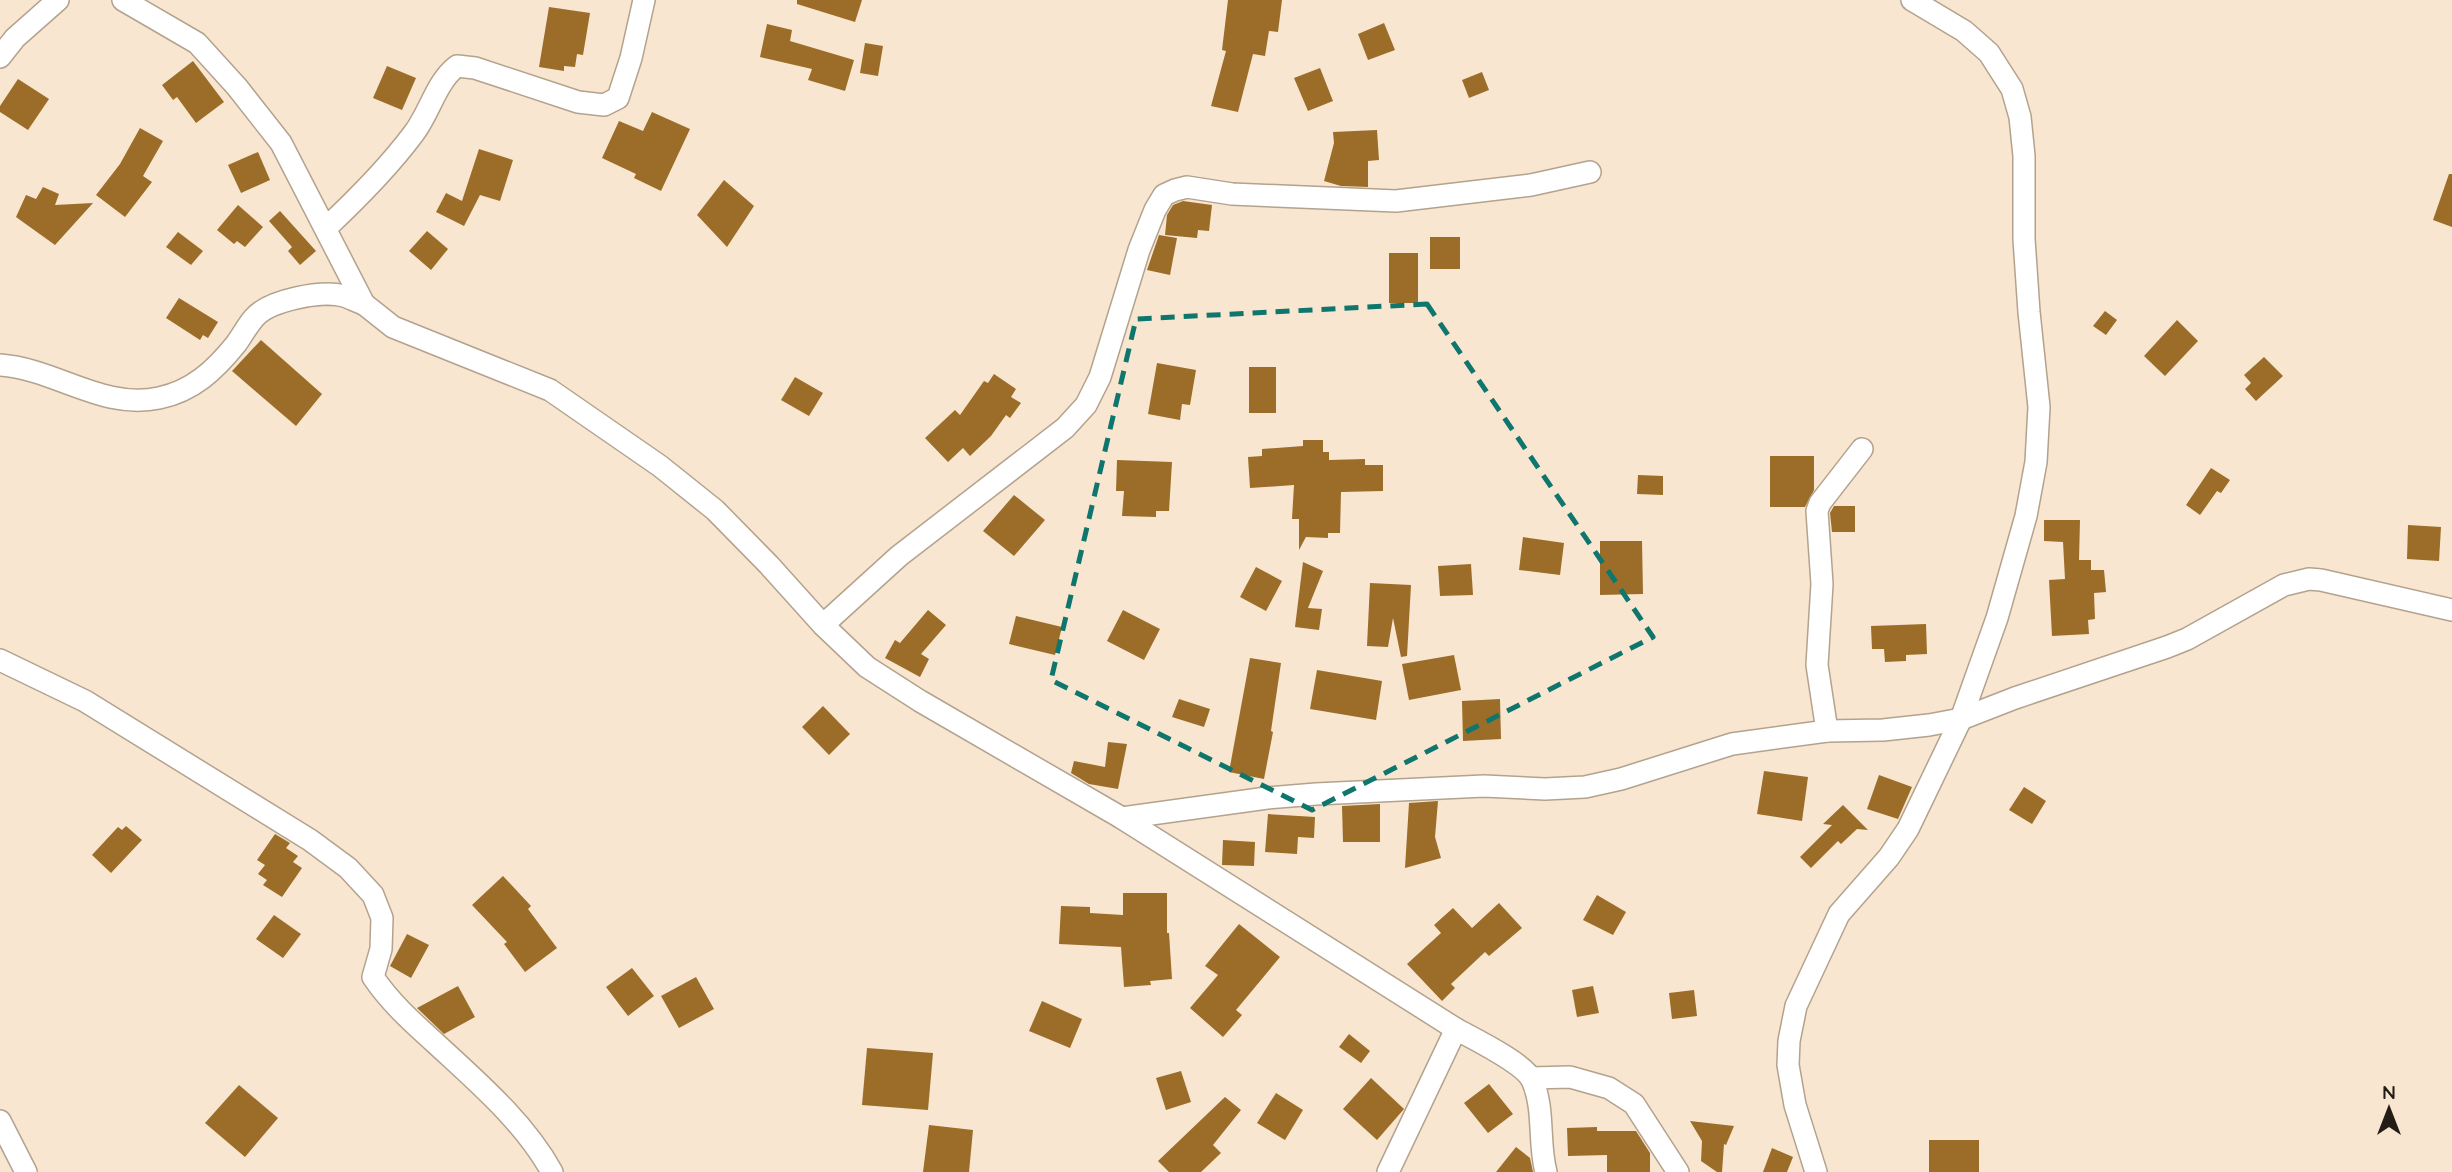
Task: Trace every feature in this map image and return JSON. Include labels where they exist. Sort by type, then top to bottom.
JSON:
[{"type":"street","points":[[0,57],[15,38],[58,0]]},
{"type":"street","points":[[123,0],[198,43],[237,87],[281,143],[364,304]]},
{"type":"street","points":[[326,228],[371,185],[416,131],[448,73],[457,66],[475,68],[578,102],[604,105],[618,98],[645,0]]},
{"type":"street","points":[[1816,1172],[1811,1149],[1795,1105],[1788,1065],[1789,1041],[1796,1006],[1839,914],[1889,857],[1908,829],[1961,719],[1997,618],[2026,516],[2036,462],[2039,407],[2025,251],[2024,156],[2020,117],[2012,89],[1989,53],[1964,31],[1912,0]]},
{"type":"street","points":[[823,625],[899,556],[1066,428],[1086,405],[1100,377],[1139,250],[1164,195],[1186,187],[1232,194],[1396,201],[1531,185],[1590,172]]},
{"type":"street","points":[[0,365],[43,374],[103,397],[131,402],[160,398],[186,390],[211,373],[255,316],[283,300],[342,295],[364,304],[393,327],[550,390],[660,466],[715,510],[823,625],[867,667],[919,701],[1122,818],[1456,1029],[1510,1059],[1531,1079],[1538,1103],[1541,1154],[1546,1172]]},
{"type":"street","points":[[1827,731],[1816,665],[1822,584],[1816,511],[1862,449]]},
{"type":"street","points":[[1122,818],[1266,798],[1316,794],[1484,786],[1545,789],[1586,787],[1621,779],[1732,744],[1827,731],[1894,729],[1961,719],[2187,639],[2295,581],[2321,580],[2452,610]]},
{"type":"street","points":[[0,660],[85,701],[310,840],[348,868],[373,895],[382,918],[381,949],[373,977],[388,999],[495,1099],[542,1155],[552,1172]]},
{"type":"street","points":[[1388,1172],[1456,1029]]},
{"type":"street","points":[[1531,1079],[1570,1077],[1609,1088],[1634,1104],[1678,1172]]},
{"type":"street","points":[[0,1121],[26,1172]]},
{"type":"highlighted area","points":[[1427,304],[1653,637],[1312,810],[1051,680],[1136,319]]},
{"type":"building","points":[[797,0],[862,0],[855,22],[797,4]]},
{"type":"building","points":[[1228,0],[1282,0],[1278,32],[1269,31],[1265,56],[1253,54],[1238,112],[1211,106],[1226,51],[1222,50]]},
{"type":"building","points":[[549,7],[590,13],[583,55],[577,54],[575,67],[564,66],[564,71],[539,67]]},
{"type":"building","points":[[1384,23],[1395,50],[1368,60],[1358,34]]},
{"type":"building","points":[[767,24],[792,30],[790,41],[854,60],[845,91],[808,80],[812,69],[760,57]]},
{"type":"building","points":[[865,43],[883,46],[878,76],[860,73]]},
{"type":"building","points":[[193,61],[224,102],[196,123],[177,97],[173,100],[162,85]]},
{"type":"building","points":[[387,66],[416,78],[402,110],[373,98]]},
{"type":"building","points":[[1320,68],[1333,101],[1308,111],[1294,78]]},
{"type":"building","points":[[1482,72],[1489,90],[1469,98],[1462,80]]},
{"type":"building","points":[[18,79],[49,99],[28,130],[0,112],[0,106]]},
{"type":"building","points":[[652,112],[690,129],[661,191],[634,178],[636,174],[602,158],[619,121],[643,131]]},
{"type":"building","points":[[140,128],[163,141],[143,176],[152,182],[125,217],[96,195],[120,164]]},
{"type":"building","points":[[1377,130],[1379,160],[1368,161],[1368,187],[1341,186],[1324,181],[1334,143],[1333,132]]},
{"type":"building","points":[[479,149],[513,160],[500,201],[480,195],[464,226],[436,212],[446,193],[462,201]]},
{"type":"building","points":[[258,152],[270,180],[241,193],[228,165]]},
{"type":"building","points":[[2449,174],[2452,174],[2452,227],[2433,220]]},
{"type":"building","points":[[724,180],[754,206],[727,247],[697,215]]},
{"type":"building","points":[[43,187],[59,194],[55,205],[93,203],[55,245],[16,217],[26,195],[36,199]]},
{"type":"building","points":[[1183,201],[1212,205],[1209,231],[1198,230],[1197,238],[1165,235],[1167,215],[1173,205]]},
{"type":"building","points":[[238,205],[263,227],[245,247],[237,241],[234,244],[217,230]]},
{"type":"building","points":[[280,211],[316,251],[300,265],[288,251],[292,247],[269,221]]},
{"type":"building","points":[[427,231],[448,249],[431,270],[409,251]]},
{"type":"building","points":[[178,232],[203,251],[191,265],[166,247]]},
{"type":"building","points":[[1159,235],[1177,238],[1170,275],[1147,270]]},
{"type":"building","points":[[1430,237],[1460,237],[1460,269],[1430,269]]},
{"type":"building","points":[[1389,253],[1418,253],[1418,303],[1389,303]]},
{"type":"building","points":[[179,298],[218,322],[208,338],[203,335],[200,340],[166,318]]},
{"type":"building","points":[[2105,311],[2117,320],[2106,335],[2093,326]]},
{"type":"building","points":[[2177,320],[2198,341],[2165,376],[2144,356]]},
{"type":"building","points":[[261,340],[322,394],[296,426],[232,371]]},
{"type":"building","points":[[2264,357],[2283,376],[2256,401],[2245,389],[2251,383],[2244,375]]},
{"type":"building","points":[[1157,363],[1196,370],[1190,405],[1182,404],[1180,420],[1148,414]]},
{"type":"building","points":[[1249,367],[1276,367],[1276,413],[1249,413]]},
{"type":"building","points":[[994,374],[1016,389],[1011,397],[1021,403],[1010,418],[1006,415],[991,436],[970,456],[963,448],[948,462],[925,438],[955,410],[960,415],[984,381],[988,383]]},
{"type":"building","points":[[795,377],[823,393],[809,416],[781,400]]},
{"type":"building","points":[[1303,440],[1323,440],[1323,452],[1329,452],[1329,460],[1365,459],[1365,465],[1383,465],[1383,491],[1341,492],[1340,533],[1328,533],[1328,538],[1306,537],[1307,535],[1299,550],[1299,519],[1292,519],[1294,485],[1250,488],[1248,457],[1262,456],[1262,449],[1303,446]]},
{"type":"building","points":[[1770,456],[1814,456],[1814,490],[1805,507],[1770,507]]},
{"type":"building","points":[[1117,460],[1172,462],[1169,511],[1156,511],[1156,517],[1122,516],[1124,491],[1116,491]]},
{"type":"building","points":[[2211,468],[2230,480],[2221,493],[2217,491],[2200,515],[2186,505]]},
{"type":"building","points":[[1638,475],[1663,476],[1663,495],[1637,494]]},
{"type":"building","points":[[1014,495],[1045,520],[1014,556],[983,531]]},
{"type":"building","points":[[1834,506],[1855,506],[1855,532],[1832,532],[1830,513]]},
{"type":"building","points":[[2044,520],[2080,520],[2079,560],[2091,560],[2091,570],[2104,570],[2106,592],[2094,593],[2095,619],[2088,620],[2089,634],[2052,636],[2049,580],[2065,579],[2063,542],[2044,541]]},
{"type":"building","points":[[2408,525],[2441,527],[2439,561],[2407,559]]},
{"type":"building","points":[[1523,537],[1564,543],[1560,575],[1519,570]]},
{"type":"building","points":[[1600,541],[1642,541],[1643,594],[1600,595]]},
{"type":"building","points":[[1303,562],[1323,571],[1308,608],[1322,609],[1319,630],[1295,627]]},
{"type":"building","points":[[1471,564],[1473,595],[1440,596],[1438,566]]},
{"type":"building","points":[[1256,567],[1282,581],[1266,611],[1240,597]]},
{"type":"building","points":[[1370,583],[1411,585],[1407,656],[1401,657],[1393,618],[1388,647],[1367,646]]},
{"type":"building","points":[[928,610],[946,625],[921,654],[929,659],[920,677],[885,658],[895,640],[900,643]]},
{"type":"building","points":[[1123,610],[1160,629],[1144,660],[1107,641]]},
{"type":"building","points":[[1016,616],[1062,627],[1055,655],[1009,644]]},
{"type":"building","points":[[1926,624],[1927,654],[1906,655],[1906,661],[1885,662],[1884,649],[1872,649],[1871,626]]},
{"type":"building","points":[[1454,655],[1461,690],[1409,700],[1402,664]]},
{"type":"building","points":[[1250,658],[1281,663],[1264,779],[1229,772]]},
{"type":"building","points":[[1317,670],[1382,681],[1376,720],[1310,709]]},
{"type":"building","points":[[1179,699],[1210,709],[1204,727],[1172,717]]},
{"type":"building","points":[[1500,699],[1501,739],[1463,741],[1462,701]]},
{"type":"building","points":[[823,706],[850,734],[829,755],[802,727]]},
{"type":"building","points":[[1108,742],[1127,744],[1118,789],[1089,784],[1071,773],[1074,761],[1105,767]]},
{"type":"building","points":[[1764,771],[1808,777],[1802,821],[1757,814]]},
{"type":"building","points":[[1879,775],[1912,787],[1898,819],[1867,809]]},
{"type":"building","points":[[2024,787],[2046,801],[2032,824],[2009,810]]},
{"type":"building","points":[[1438,801],[1435,837],[1441,858],[1405,868],[1409,803]]},
{"type":"building","points":[[1380,804],[1380,842],[1343,842],[1342,806]]},
{"type":"building","points":[[1843,805],[1868,830],[1857,829],[1841,844],[1838,841],[1811,868],[1800,857],[1832,825],[1823,824]]},
{"type":"building","points":[[1268,814],[1315,817],[1314,838],[1298,837],[1297,854],[1265,852]]},
{"type":"building","points":[[126,826],[142,840],[111,873],[92,855],[118,827],[122,830]]},
{"type":"building","points":[[275,834],[290,843],[286,848],[298,856],[293,862],[302,868],[282,897],[263,885],[267,880],[258,874],[265,865],[257,860]]},
{"type":"building","points":[[1223,840],[1255,842],[1254,866],[1222,865]]},
{"type":"building","points":[[503,876],[531,906],[528,909],[557,948],[525,972],[504,944],[507,942],[472,905]]},
{"type":"building","points":[[1123,893],[1167,893],[1167,933],[1172,979],[1150,981],[1151,985],[1124,987],[1121,947],[1059,944],[1061,906],[1090,907],[1090,913],[1123,915]]},
{"type":"building","points":[[1597,895],[1626,912],[1613,935],[1583,920]]},
{"type":"building","points":[[1499,903],[1522,928],[1489,956],[1485,952],[1451,984],[1455,988],[1442,1001],[1407,964],[1441,933],[1434,925],[1453,908],[1472,928]]},
{"type":"building","points":[[274,915],[301,934],[283,958],[256,939]]},
{"type":"building","points":[[1239,924],[1280,957],[1236,1010],[1242,1015],[1223,1037],[1190,1008],[1218,975],[1205,966]]},
{"type":"building","points":[[407,934],[429,945],[411,978],[390,966]]},
{"type":"building","points":[[632,968],[654,996],[628,1016],[606,987]]},
{"type":"building","points":[[696,977],[714,1009],[679,1028],[661,996]]},
{"type":"building","points":[[458,986],[475,1017],[444,1034],[417,1008]]},
{"type":"building","points":[[1593,986],[1599,1013],[1577,1017],[1572,990]]},
{"type":"building","points":[[1694,990],[1697,1016],[1672,1019],[1669,993]]},
{"type":"building","points":[[1042,1001],[1082,1019],[1070,1048],[1029,1031]]},
{"type":"building","points":[[1349,1034],[1370,1051],[1361,1063],[1339,1047]]},
{"type":"building","points":[[867,1048],[933,1053],[928,1110],[862,1105]]},
{"type":"building","points":[[1181,1071],[1191,1102],[1166,1110],[1156,1078]]},
{"type":"building","points":[[1371,1078],[1404,1109],[1377,1140],[1343,1109]]},
{"type":"building","points":[[1489,1084],[1513,1114],[1488,1133],[1464,1103]]},
{"type":"building","points":[[239,1085],[278,1118],[245,1157],[205,1123]]},
{"type":"building","points":[[1276,1093],[1303,1110],[1285,1140],[1257,1123]]},
{"type":"building","points":[[1225,1097],[1241,1110],[1213,1145],[1221,1153],[1201,1172],[1169,1172],[1158,1161]]},
{"type":"building","points":[[1690,1121],[1734,1126],[1726,1145],[1724,1144],[1722,1172],[1717,1172],[1701,1161],[1702,1141]]},
{"type":"building","points":[[929,1125],[973,1130],[969,1172],[923,1172]]},
{"type":"building","points":[[1597,1127],[1597,1131],[1636,1131],[1650,1153],[1650,1172],[1607,1172],[1607,1155],[1568,1156],[1567,1128]]},
{"type":"building","points":[[1929,1140],[1979,1140],[1979,1172],[1929,1172]]},
{"type":"building","points":[[1516,1147],[1530,1158],[1533,1172],[1496,1172]]},
{"type":"building","points":[[1772,1148],[1793,1157],[1787,1172],[1763,1172]]}]
